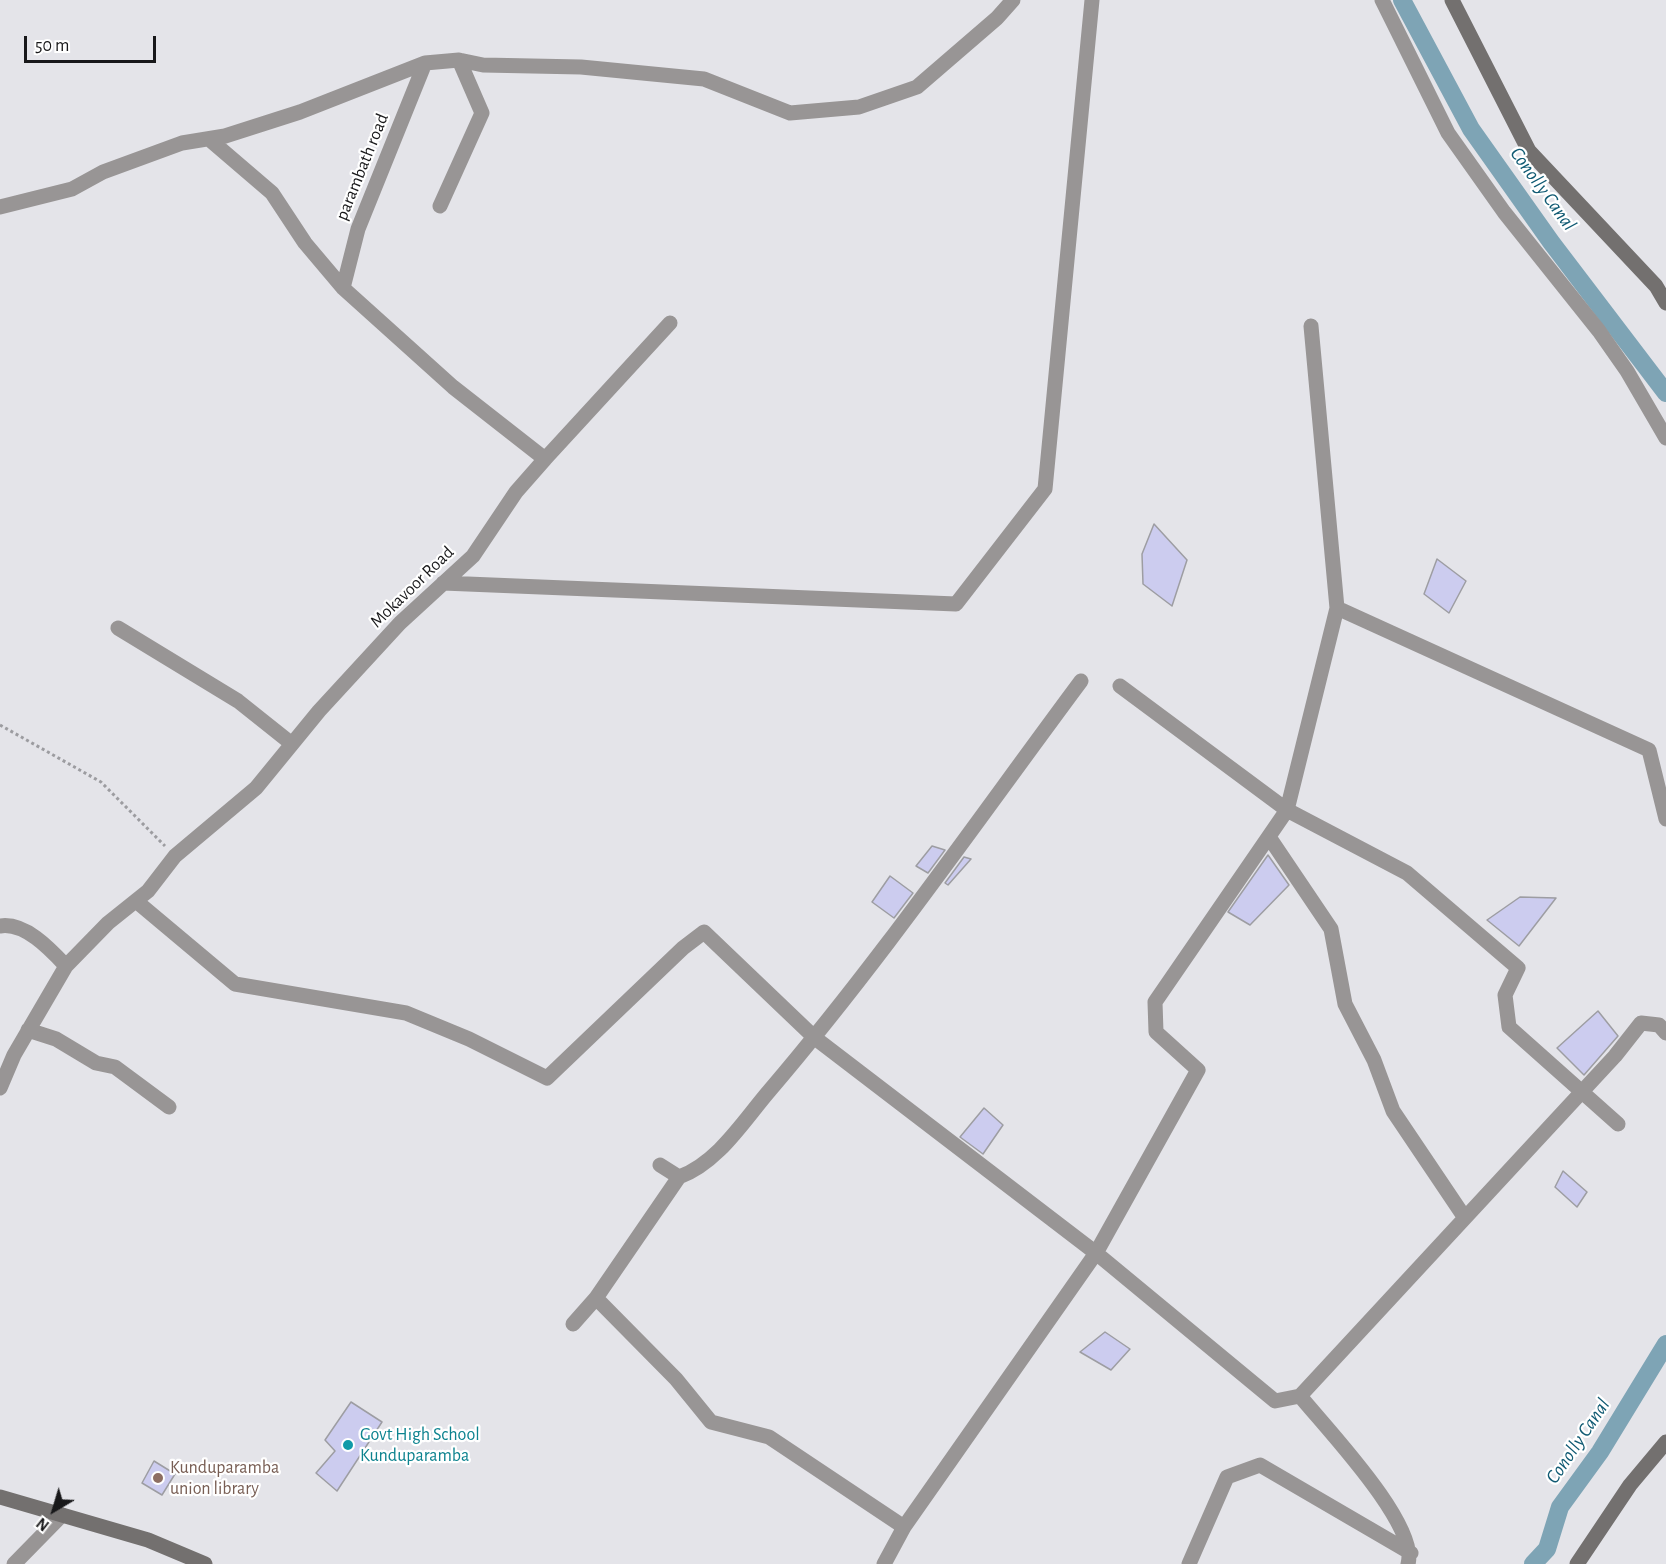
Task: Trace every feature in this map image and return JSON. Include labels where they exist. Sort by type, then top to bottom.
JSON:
[{"type":"main road","points":[[1452,0],[1529,151],[1656,286],[1666,303]]},
{"type":"main road","points":[[1577,1564],[1630,1485],[1666,1442]]},
{"type":"main road","points":[[0,1497],[148,1540],[206,1564]]},
{"type":"street","points":[[0,207],[72,189],[103,172],[182,143],[209,139],[300,112],[425,63],[459,60],[483,65],[581,67],[705,79],[790,113],[824,112],[859,107],[917,87],[997,18],[1013,0]]},
{"type":"street","points":[[443,583],[956,604],[1045,489],[1092,0]]},
{"type":"street","points":[[1382,0],[1448,133],[1504,212],[1599,331],[1627,371],[1666,438]]},
{"type":"street","points":[[440,206],[482,113],[459,60]]},
{"type":"street","name":"parambath road","points":[[343,288],[358,229],[425,63]]},
{"type":"street","points":[[209,139],[272,193],[305,243],[343,288],[453,387],[545,459]]},
{"type":"street","name":"Mokavoor Road","points":[[0,1088],[28,1030],[66,966],[108,923],[148,891],[175,856],[256,788],[292,744],[400,623],[473,556],[516,492],[670,322]]},
{"type":"street","points":[[884,1564],[904,1527],[1096,1253],[1198,1070],[1156,1032],[1155,1002],[1287,810],[1337,608],[1311,326]]},
{"type":"street","points":[[1337,608],[1649,750],[1666,819]]},
{"type":"street","points":[[118,628],[238,701],[292,744]]},
{"type":"street","points":[[573,1324],[596,1298],[679,1177],[698,1170],[724,1144],[815,1038],[1082,681]]},
{"type":"street","points":[[1120,686],[1287,810],[1407,873],[1518,968],[1505,995],[1509,1027],[1618,1124]]},
{"type":"street","points":[[1269,837],[1331,929],[1345,1004],[1374,1060],[1393,1111],[1465,1218]]},
{"type":"street","points":[[136,901],[235,984],[406,1013],[469,1038],[547,1078],[683,948],[704,932],[815,1038],[1096,1253],[1275,1401],[1300,1396],[1582,1092],[1641,1023],[1659,1025],[1666,1033]]},
{"type":"street","points":[[0,926],[11,925],[29,934],[66,966]]},
{"type":"street","points":[[28,1030],[56,1039],[96,1063],[115,1067],[169,1107]]},
{"type":"street","points":[[660,1166],[679,1177]]},
{"type":"street","points":[[596,1298],[676,1379],[711,1422],[769,1437],[904,1527]]},
{"type":"street","points":[[1300,1396],[1392,1509],[1410,1558]]},
{"type":"street","points":[[1189,1564],[1227,1477],[1260,1465],[1410,1558]]},
{"type":"street","points":[[14,1564],[62,1515]]},
{"type":"path","points":[[0,724],[101,782],[175,856]]},
{"type":"building","points":[[1154,524],[1187,560],[1172,606],[1143,584],[1142,554]]},
{"type":"building","points":[[1437,559],[1466,581],[1449,613],[1424,594]]},
{"type":"building","points":[[932,846],[945,850],[928,873],[916,866]]},
{"type":"building","points":[[1268,855],[1289,885],[1250,925],[1228,912]]},
{"type":"building","points":[[964,857],[971,859],[948,885],[945,883]]},
{"type":"building","points":[[890,876],[913,893],[894,918],[872,902]]},
{"type":"building","points":[[1520,897],[1556,898],[1519,946],[1487,920]]},
{"type":"building","points":[[1598,1011],[1618,1036],[1584,1075],[1557,1048]]},
{"type":"building","points":[[984,1108],[1003,1125],[983,1154],[960,1137]]},
{"type":"building","points":[[1563,1171],[1587,1192],[1577,1207],[1555,1187]]},
{"type":"building","points":[[1105,1332],[1130,1349],[1111,1370],[1080,1352]]},
{"type":"building","name":"Govt High School Kunduparamba","points":[[351,1402],[382,1422],[337,1491],[316,1473],[335,1451],[325,1440]]},
{"type":"building","name":"Kunduparamba union library","points":[[154,1461],[175,1474],[162,1495],[142,1483]]},
{"type":"waterway","name":"Conolly Canal","points":[[1402,0],[1471,129],[1551,242],[1666,393]]},
{"type":"waterway","name":"Conolly Canal","points":[[1533,1564],[1547,1549],[1560,1507],[1600,1452],[1666,1344]]},
{"type":"place","name":"Govt High School Kunduparamba","points":[[348,1445]]},
{"type":"place","name":"Kunduparamba union library","points":[[158,1478]]}]
